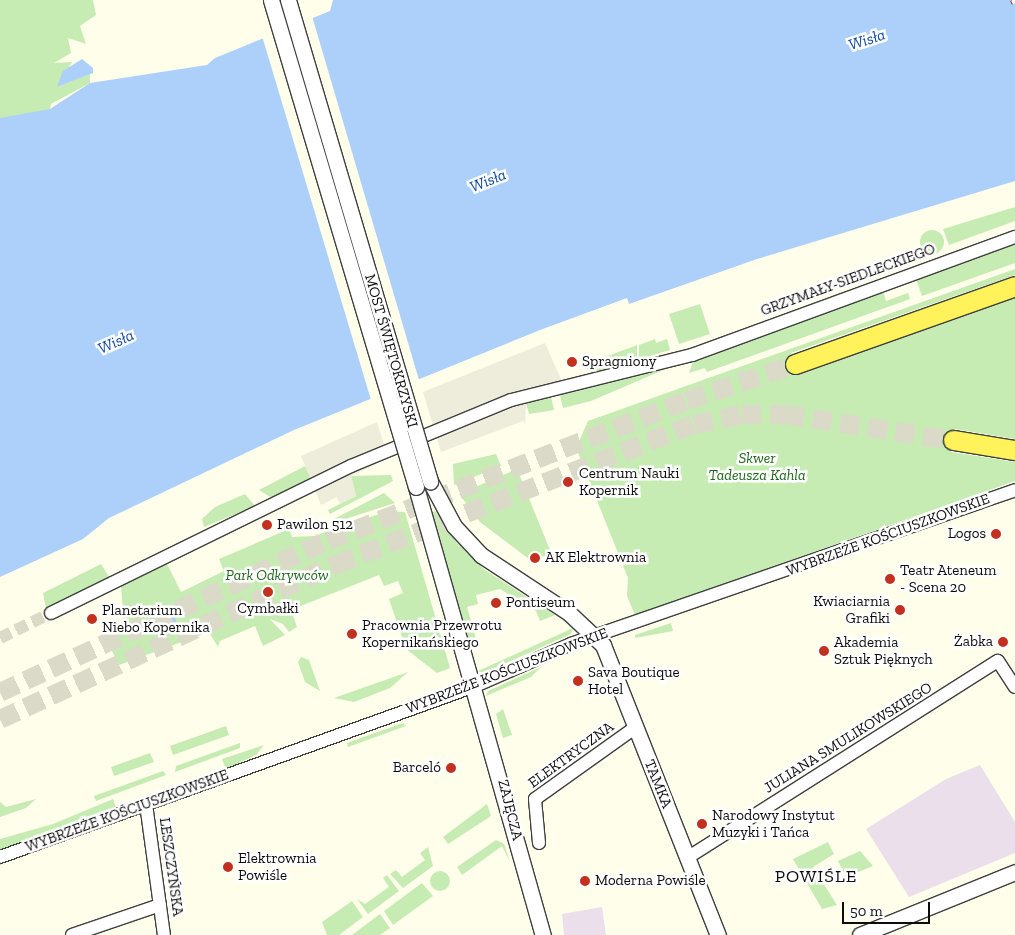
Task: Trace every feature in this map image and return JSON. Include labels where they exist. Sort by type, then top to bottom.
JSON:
[{"type":"main road","points":[[795,364],[1015,286]]},
{"type":"main road","points":[[953,440],[1015,450]]},
{"type":"street","name":"MOST ŚWIĘTOKRZYSKI","points":[[271,0],[423,484],[454,526],[481,555],[556,604],[595,636]]},
{"type":"street","name":"MOST ŚWIĘTOKRZYSKI","points":[[288,0],[423,484],[475,686]]},
{"type":"street","name":"GRZYMAŁY-SIEDLECKIEGO","points":[[52,613],[386,450],[511,400],[692,355],[1015,237]]},
{"type":"street","name":"WYBRZEŻE KOŚCIUSZKOWSKIE","points":[[0,857],[475,686],[595,636],[1015,490]]},
{"type":"street","name":"TAMKA","points":[[595,636],[608,654],[718,935]]},
{"type":"street","name":"JULIANA SMULIKOWSKIEGO","points":[[687,858],[998,661],[1015,687]]},
{"type":"street","name":"ZAJĘCZA","points":[[475,686],[543,935]]},
{"type":"street","name":"ELEKTRYCZNA","points":[[539,843],[535,799],[636,727]]},
{"type":"street","name":"LESZCZYŃSKA","points":[[146,804],[164,935]]},
{"type":"street","points":[[860,935],[1015,872]]},
{"type":"street","points":[[72,935],[160,905]]},
{"type":"shaded area","points":[[545,343],[567,393],[526,403],[525,424],[523,421],[441,452],[423,392]]},
{"type":"shaded area","points":[[377,422],[388,458],[351,476],[356,496],[340,504],[337,497],[321,505],[301,456]]},
{"type":"shaded area","points":[[980,765],[1015,822],[1015,853],[909,897],[866,829],[946,779]]},
{"type":"shaded area","points":[[602,907],[606,935],[564,935],[562,914]]},
{"type":"green space","points":[[0,0],[93,0],[96,15],[80,26],[86,44],[68,38],[71,53],[54,63],[72,62],[57,87],[90,74],[90,83],[51,104],[50,109],[0,121]]},
{"type":"green space","points":[[1015,207],[1015,221],[949,245],[943,229]]},
{"type":"green space","points":[[932,230],[940,234],[944,242],[940,250],[932,254],[924,250],[920,242],[924,234]]},
{"type":"green space","points":[[1015,242],[1015,263],[922,296],[916,279]]},
{"type":"green space","name":"Skwer Tadeusza Kahla","points":[[1015,269],[1015,275],[791,353],[798,375],[1015,296],[1015,439],[955,429],[951,452],[1015,462],[1015,481],[635,615],[627,596],[628,578],[576,448],[588,421]]},
{"type":"green space","points":[[883,291],[886,301],[908,293],[910,299],[707,372],[705,368],[689,373],[694,359]]},
{"type":"green space","points":[[700,304],[710,334],[679,344],[669,314]]},
{"type":"green space","points":[[655,339],[656,343],[667,339],[670,350],[639,359],[639,345]]},
{"type":"green space","points":[[637,345],[637,361],[591,373],[584,365]]},
{"type":"green space","points":[[675,365],[591,401],[563,408],[560,395]]},
{"type":"green space","points":[[551,397],[554,410],[529,414],[526,403]]},
{"type":"green space","points":[[496,454],[501,466],[454,485],[453,464]]},
{"type":"green space","points":[[305,466],[313,478],[272,498],[259,490]]},
{"type":"green space","points":[[517,469],[552,555],[533,558],[533,562],[480,522],[459,494]]},
{"type":"green space","points":[[391,475],[393,481],[330,514],[328,510],[356,496],[351,476]]},
{"type":"green space","points":[[384,493],[395,503],[336,522],[334,519]]},
{"type":"green space","points":[[245,494],[255,506],[204,527],[202,519],[215,507]]},
{"type":"green space","name":"Park Odkrywców","points":[[388,511],[405,512],[450,668],[437,673],[406,649],[389,599],[403,593],[398,581],[384,586],[379,575],[298,607],[292,613],[297,627],[289,632],[283,624],[270,619],[285,635],[263,646],[255,626],[220,641],[218,647],[209,632],[119,665],[104,635],[124,623],[121,586],[167,564],[181,592],[224,571],[219,559],[289,529],[292,537],[314,536]]},
{"type":"green space","points":[[436,511],[457,543],[485,570],[555,615],[540,621],[536,611],[500,589],[476,595],[478,604],[467,607],[478,646],[471,649],[431,513]]},
{"type":"green space","points":[[101,564],[109,577],[46,608],[43,593]]},
{"type":"green space","points":[[671,623],[673,631],[635,638],[635,635]]},
{"type":"green space","points":[[573,628],[571,634],[484,673],[478,671]]},
{"type":"green space","points":[[301,657],[309,660],[320,691],[305,682],[298,662]]},
{"type":"green space","points":[[541,667],[531,677],[486,696],[488,691]]},
{"type":"green space","points":[[408,672],[390,688],[354,702],[334,698]]},
{"type":"green space","points":[[503,709],[512,735],[503,738],[496,714]]},
{"type":"green space","points":[[403,723],[406,726],[348,747],[347,743]]},
{"type":"green space","points":[[226,726],[229,735],[173,755],[170,746]]},
{"type":"green space","points":[[240,743],[240,748],[175,772],[176,766]]},
{"type":"green space","points":[[264,745],[256,755],[226,769],[222,759]]},
{"type":"green space","points":[[150,753],[154,762],[114,776],[111,767]]},
{"type":"green space","points":[[163,771],[166,775],[96,801],[94,796]]},
{"type":"green space","points":[[36,799],[26,808],[0,817],[0,802],[6,807]]},
{"type":"green space","points":[[113,799],[116,808],[0,850],[0,839],[53,824]]},
{"type":"green space","points":[[487,804],[491,816],[448,844],[443,837]]},
{"type":"green space","points":[[496,840],[504,844],[510,862],[502,846],[462,875],[457,867]]},
{"type":"green space","points":[[828,842],[834,854],[813,867],[837,905],[822,909],[793,859]]},
{"type":"green space","points":[[428,847],[433,866],[403,888],[390,874],[396,870],[402,877],[425,860],[420,853]]},
{"type":"green space","points":[[860,851],[873,866],[846,877],[838,861]]},
{"type":"green space","points":[[440,871],[447,874],[450,881],[447,888],[440,891],[433,888],[430,881],[433,874]]},
{"type":"green space","points":[[387,875],[399,891],[368,914],[357,899],[365,904],[389,887],[383,878]]},
{"type":"green space","points":[[422,883],[433,896],[393,925],[384,911]]},
{"type":"green space","points":[[352,901],[363,917],[339,935],[327,935],[322,922]]},
{"type":"green space","points":[[380,914],[390,928],[380,935],[352,935]]},
{"type":"water","name":"Wisła","points":[[333,0],[1015,0],[1015,181],[757,259],[629,304],[627,298],[540,330],[294,430],[109,518],[83,539],[0,577],[0,118],[50,109],[90,83],[207,65],[215,58],[330,11]]},
{"type":"water","points":[[82,59],[93,68],[93,73],[57,87],[63,71]]},
{"type":"water","points":[[165,611],[173,614],[176,622],[173,630],[165,633],[157,630],[154,622],[157,614]]},
{"type":"pier","points":[[312,16],[419,380],[371,400],[262,36]]},
{"type":"tunnel","points":[[0,692],[328,540],[687,400],[795,364]]},
{"type":"tunnel","points":[[0,719],[336,564],[694,424],[742,414],[785,414],[953,440]]},
{"type":"tunnel","points":[[0,638],[51,613]]},
{"type":"railway","points":[[1013,0],[1015,4]]},
{"type":"place","name":"Spragniony","points":[[572,362]]},
{"type":"place","name":"Centrum Nauki Kopernik","points":[[568,482]]},
{"type":"place","name":"Pawilon 512","points":[[267,525]]},
{"type":"place","name":"Logos","points":[[996,534]]},
{"type":"place","name":"AK Elektrownia","points":[[535,558]]},
{"type":"place","name":"Teatr Ateneum - Scena 20","points":[[890,579]]},
{"type":"place","name":"Cymbałki","points":[[268,592]]},
{"type":"place","name":"Pontiseum","points":[[496,603]]},
{"type":"place","name":"Kwiaciarnia Grafiki","points":[[900,610]]},
{"type":"place","name":"Planetarium Niebo Kopernika","points":[[92,619]]},
{"type":"place","name":"Pracownia Przewrotu Kopernikańskiego","points":[[352,634]]},
{"type":"place","name":"Żabka","points":[[1003,642]]},
{"type":"place","name":"Akademia Sztuk Pięknych","points":[[824,651]]},
{"type":"place","name":"Sava Boutique Hotel","points":[[578,681]]},
{"type":"place","name":"Barceló","points":[[451,768]]},
{"type":"place","name":"Narodowy Instytut Muzyki i Tańca","points":[[702,824]]},
{"type":"place","name":"Elektrownia Powiśle","points":[[228,867]]},
{"type":"place","name":"Moderna Powiśle","points":[[585,881]]},
{"type":"district","name":"POWIŚLE","points":[[816,876]]}]
